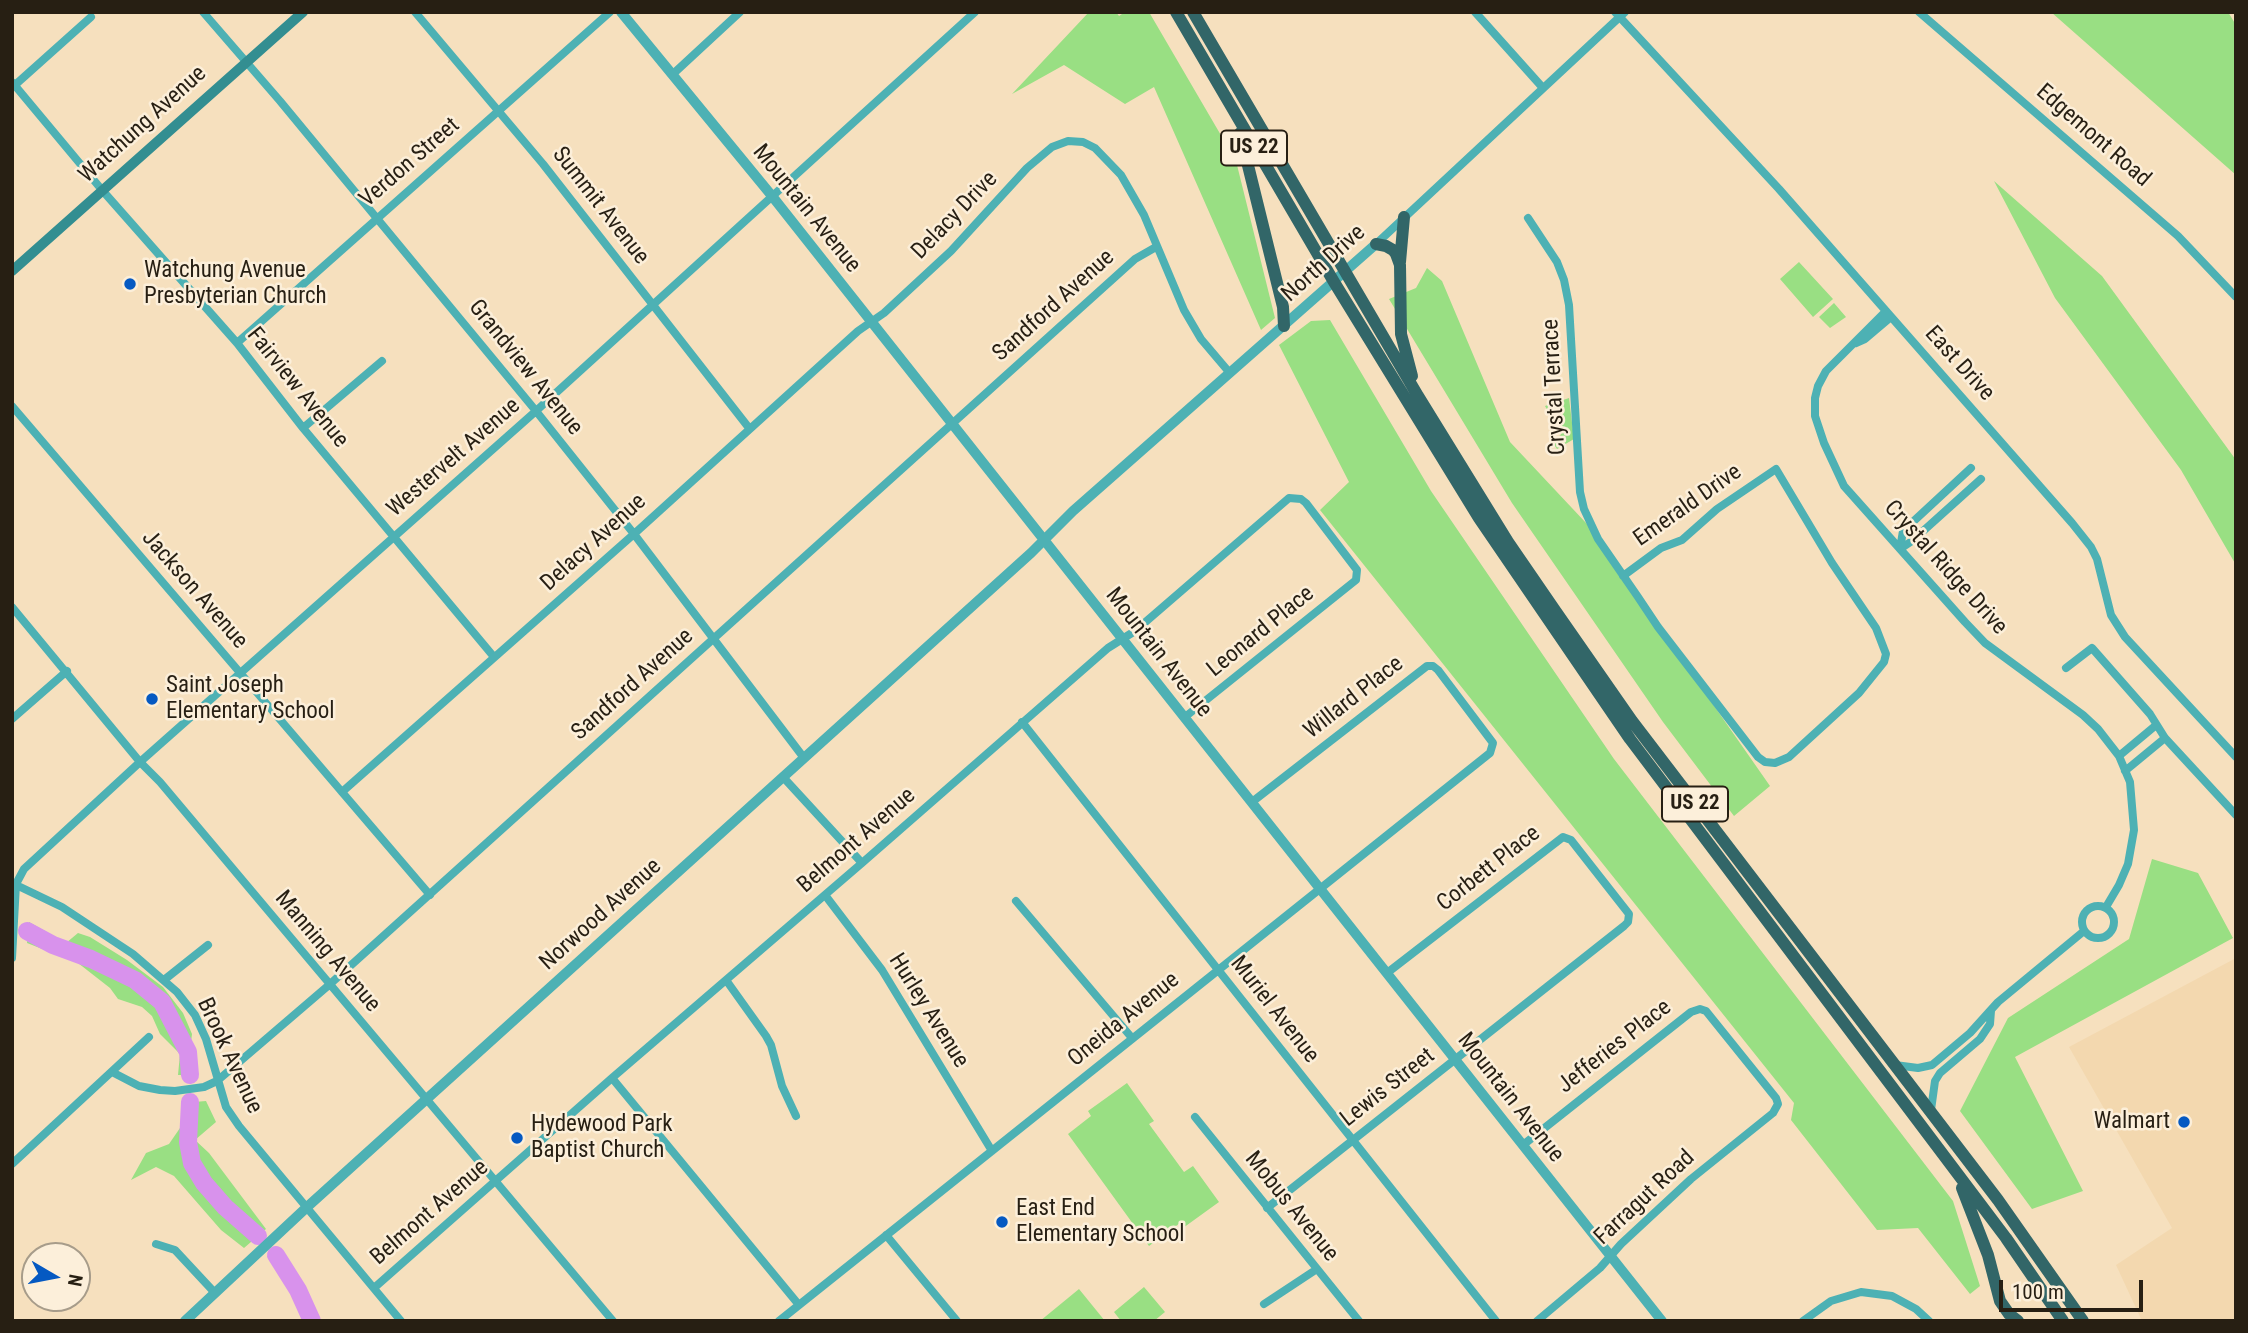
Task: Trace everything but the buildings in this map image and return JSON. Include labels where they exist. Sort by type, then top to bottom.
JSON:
[{"type":"highway","name":"US 22","points":[[1176,12],[1334,282],[1479,518],[1630,739],[2065,1321]]},
{"type":"highway","name":"US 22","points":[[1193,12],[1418,396],[1508,542],[1632,721],[1998,1200],[2080,1317]]},
{"type":"highway","points":[[1237,120],[1283,307],[1284,326]]},
{"type":"highway","points":[[1404,217],[1400,265],[1401,334],[1418,396]]},
{"type":"highway","points":[[1376,244],[1393,250],[1400,265]]},
{"type":"highway","points":[[1958,1175],[1987,1255],[2000,1301],[2018,1321]]},
{"type":"highway","points":[[2065,1321],[2080,1317]]},
{"type":"main road","name":"Watchung Avenue","points":[[12,271],[303,12]]},
{"type":"street","name":"Grandview Avenue","points":[[203,12],[536,411],[634,534],[804,758]]},
{"type":"street","name":"Summit Avenue","points":[[415,12],[499,111],[749,428]]},
{"type":"street","name":"Verdon Street","points":[[237,343],[610,12]]},
{"type":"street","name":"Mountain Avenue","points":[[621,12],[772,196],[1662,1321]]},
{"type":"street","points":[[673,74],[740,12]]},
{"type":"street","name":"Westervelt Avenue","points":[[14,884],[24,869],[140,762],[536,411],[975,12]]},
{"type":"street","points":[[1475,12],[1543,88]]},
{"type":"street","name":"Edgemont Road","points":[[1919,12],[2152,212],[2200,257],[2236,297]]},
{"type":"street","name":"North Drive","points":[[1044,539],[1376,244],[1619,14]]},
{"type":"street","name":"East Drive","points":[[1619,14],[1779,189],[2004,443],[2091,547],[2097,559],[2111,615],[2125,636],[2236,757]]},
{"type":"street","points":[[14,83],[91,17]]},
{"type":"street","name":"Fairview Avenue","points":[[14,83],[102,190],[237,343],[303,428],[494,657]]},
{"type":"street","name":"Delacy Drive","points":[[871,321],[884,313],[951,251],[1040,156],[1052,147],[1068,141],[1083,142],[1112,163],[1134,195],[1156,247]]},
{"type":"street","name":"Crystal Terrace","points":[[1528,218],[1557,262],[1565,283],[1573,341],[1580,492],[1594,529],[1623,576]]},
{"type":"street","points":[[1156,247],[1193,327],[1229,372]]},
{"type":"street","name":"Sandford Avenue","points":[[112,1072],[139,1086],[174,1091],[204,1087],[216,1081],[430,895],[1135,259],[1156,247]]},
{"type":"street","name":"Crystal Ridge Drive","points":[[1888,314],[1865,339],[1856,343],[1826,372],[1815,398],[1815,416],[1835,470],[1844,486],[1900,549],[1985,643],[2083,715],[2119,756],[2130,782],[2134,830],[2127,864],[2106,907]]},
{"type":"street","name":"Delacy Avenue","points":[[342,792],[871,321]]},
{"type":"street","points":[[303,428],[382,361]]},
{"type":"street","name":"Jackson Avenue","points":[[12,406],[430,895]]},
{"type":"street","points":[[1900,549],[1903,531],[1971,468]]},
{"type":"street","name":"Emerald Drive","points":[[1776,469],[1832,563],[1876,628],[1886,654],[1878,671],[1859,693],[1789,757],[1775,764],[1765,762],[1758,757],[1658,627],[1623,576],[1661,548],[1682,540],[1717,509],[1776,469]]},
{"type":"street","points":[[1900,549],[1981,479]]},
{"type":"street","name":"Belmont Avenue","points":[[374,1288],[612,1077],[1022,722],[1108,648],[1135,631],[1289,498],[1296,497],[1306,503],[1357,570],[1358,575]]},
{"type":"street","name":"Norwood Avenue","points":[[185,1321],[306,1208],[1044,539]]},
{"type":"street","name":"Leonard Place","points":[[1185,717],[1356,580],[1358,575]]},
{"type":"street","name":"Manning Avenue","points":[[12,607],[613,1321]]},
{"type":"street","points":[[2066,668],[2092,648],[2150,714],[2155,726],[2165,738],[2236,815]]},
{"type":"street","name":"Willard Place","points":[[1252,802],[1427,666],[1438,670],[1490,737],[1493,749]]},
{"type":"street","points":[[12,719],[67,671]]},
{"type":"street","name":"Muriel Avenue","points":[[1022,722],[1496,1321]]},
{"type":"street","points":[[2119,756],[2155,726]]},
{"type":"street","points":[[2125,771],[2165,738]]},
{"type":"street","name":"Oneida Avenue","points":[[779,1321],[1493,749]]},
{"type":"street","points":[[783,777],[862,863]]},
{"type":"street","name":"Corbett Place","points":[[1387,973],[1563,837],[1571,839],[1627,910],[1629,918]]},
{"type":"street","points":[[12,958],[14,884]]},
{"type":"street","name":"Brook Avenue","points":[[14,884],[62,907],[133,954],[177,992],[195,1015],[206,1039],[216,1081],[226,1107],[401,1321]]},
{"type":"street","name":"Hurley Avenue","points":[[825,895],[882,970],[992,1151]]},
{"type":"street","points":[[1016,901],[1132,1038]]},
{"type":"street","name":"Crystal Ridge Drive","points":[[2095,906],[2106,907],[2114,921],[2107,935],[2097,938],[2084,930],[2082,921],[2086,911],[2095,906]]},
{"type":"street","name":"Lewis Street","points":[[1267,1209],[1624,926],[1629,918]]},
{"type":"street","name":"Crystal Ridge Drive","points":[[1895,1065],[1918,1068],[1932,1065],[1970,1033],[1998,1002],[2084,930]]},
{"type":"street","points":[[164,980],[208,946]]},
{"type":"street","points":[[726,980],[771,1045],[782,1086],[796,1116]]},
{"type":"street","name":"Jefferies Place","points":[[1523,1145],[1691,1012],[1700,1009],[1706,1011],[1778,1104]]},
{"type":"street","name":"Crystal Ridge Drive","points":[[1931,1112],[1935,1081],[1940,1073],[1980,1039],[1990,1024],[1991,1011]]},
{"type":"street","points":[[12,1164],[149,1037]]},
{"type":"street","points":[[612,1077],[799,1305]]},
{"type":"street","name":"Farragut Road","points":[[1537,1321],[1600,1268],[1691,1178],[1773,1113],[1778,1104]]},
{"type":"street","name":"Mobus Avenue","points":[[1195,1118],[1359,1321]]},
{"type":"street","points":[[886,1235],[957,1321]]},
{"type":"street","points":[[156,1244],[175,1250],[215,1293]]},
{"type":"street","points":[[1264,1304],[1317,1269]]},
{"type":"street","points":[[1803,1321],[1830,1301],[1861,1292],[1898,1299],[1916,1309],[1929,1321]]},
{"type":"shaded area","points":[[2236,958],[2236,1321],[2142,1321],[2116,1265],[2172,1228],[2069,1047]]},
{"type":"green space","points":[[1089,12],[1116,12],[1119,16],[1125,12],[1149,12],[1236,161],[1275,318],[1261,330],[1154,87],[1125,104],[1064,65],[1012,94]]},
{"type":"green space","points":[[2051,12],[2228,12],[2236,25],[2236,175]]},
{"type":"green space","points":[[1994,181],[2102,276],[2236,460],[2236,565],[2181,470],[2055,298]]},
{"type":"green space","points":[[1799,262],[1833,299],[1813,317],[1780,279]]},
{"type":"green space","points":[[1427,268],[1442,281],[1510,442],[1587,524],[1770,786],[1734,816],[1663,722],[1512,503],[1389,299],[1416,288]]},
{"type":"green space","points":[[1834,303],[1846,317],[1830,328],[1819,317]]},
{"type":"green space","points":[[1330,320],[1431,491],[1614,759],[1953,1201],[1980,1286],[1970,1294],[1918,1228],[1877,1230],[1791,1120],[1794,1103],[1320,510],[1349,482],[1279,345],[1311,321]]},
{"type":"green space","points":[[1569,398],[1574,439],[1557,449],[1551,440],[1561,435],[1545,406]]},
{"type":"green space","points":[[2152,859],[2198,873],[2233,938],[2015,1057],[2083,1191],[2032,1209],[1960,1111],[2008,1018],[2129,939]]},
{"type":"green space","points":[[29,922],[66,943],[78,933],[90,937],[163,987],[183,1013],[192,1034],[187,1075],[178,1075],[180,1054],[160,1034],[152,1016],[142,1007],[118,999],[110,988],[78,963],[27,943]]},
{"type":"green space","points":[[1127,1083],[1154,1121],[1149,1124],[1184,1172],[1193,1166],[1219,1202],[1183,1228],[1180,1223],[1149,1246],[1068,1134],[1091,1116],[1088,1111]]},
{"type":"green space","points":[[206,1101],[216,1122],[195,1140],[209,1153],[266,1229],[244,1248],[221,1230],[174,1176],[156,1167],[131,1180],[146,1153],[169,1144],[180,1128],[183,1103]]},
{"type":"green space","points":[[1144,1287],[1165,1312],[1154,1321],[1121,1321],[1114,1312]]},
{"type":"green space","points":[[1079,1289],[1105,1321],[1040,1321]]},
{"type":"waterway","points":[[27,931],[135,980],[162,1002],[188,1052],[190,1075]]},
{"type":"waterway","points":[[190,1102],[188,1142],[192,1163],[204,1183],[225,1207],[258,1236]]},
{"type":"waterway","points":[[276,1255],[298,1290],[312,1321]]},
{"type":"place","name":"Watchung Avenue Presbyterian Church","points":[[130,284]]},
{"type":"place","name":"Saint Joseph Elementary School","points":[[152,699]]},
{"type":"place","name":"Walmart","points":[[2184,1122]]},
{"type":"place","name":"Hydewood Park Baptist Church","points":[[517,1138]]},
{"type":"place","name":"East End Elementary School","points":[[1002,1222]]}]
